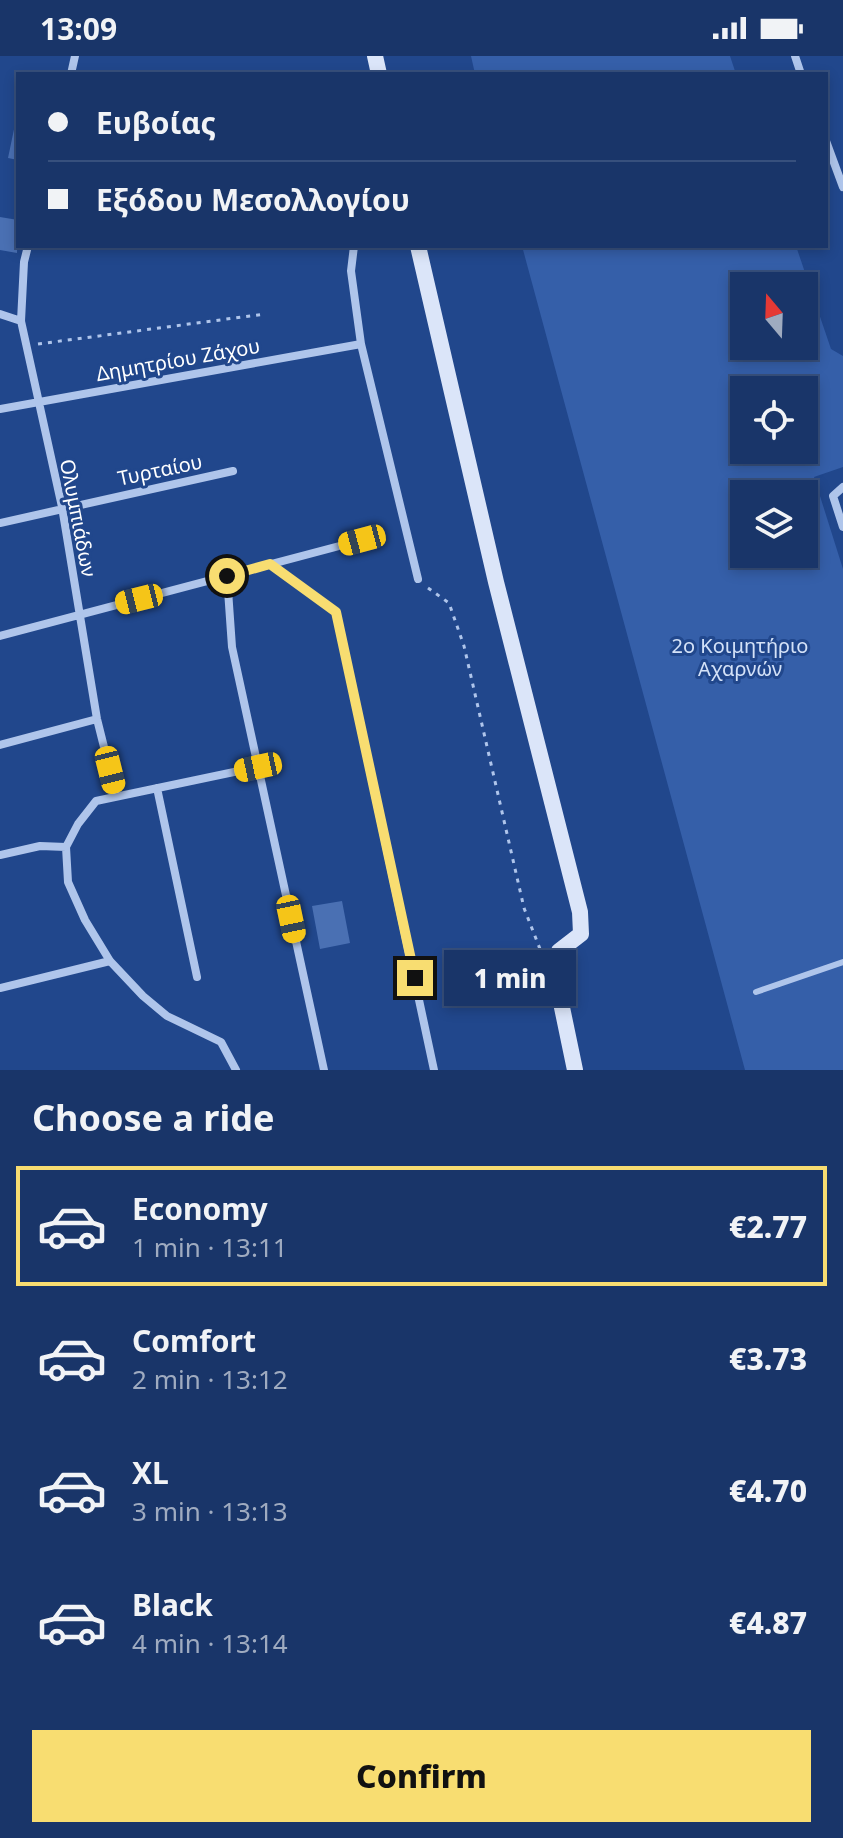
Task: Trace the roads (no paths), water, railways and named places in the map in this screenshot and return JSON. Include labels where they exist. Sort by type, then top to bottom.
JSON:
[{"type":"street","points":[[828,146],[843,187]]},
{"type":"street","name":"Ολυμπιάδων","points":[[28,248],[21,321],[62,507],[97,719],[116,795]]},
{"type":"street","points":[[354,248],[351,271],[361,344],[418,579]]},
{"type":"street","points":[[418,248],[496,582],[580,912],[581,934],[559,951],[554,969],[575,1070]]},
{"type":"street","points":[[0,314],[21,321]]},
{"type":"street","name":"Δημητρίου Ζάχου","points":[[0,409],[361,344]]},
{"type":"street","name":"Τυρταίου","points":[[0,523],[233,471]]},
{"type":"street","points":[[843,487],[833,496],[843,527]]},
{"type":"street","points":[[0,636],[362,540]]},
{"type":"street","points":[[270,564],[336,612],[434,1070]]},
{"type":"street","points":[[227,576],[232,647],[324,1070]]},
{"type":"street","points":[[0,745],[97,719]]},
{"type":"street","points":[[236,1070],[221,1042],[167,1016],[110,961],[85,920],[68,882],[66,847],[78,824],[96,801],[258,767]]},
{"type":"street","points":[[157,788],[197,977]]},
{"type":"street","points":[[0,855],[40,846],[66,847]]},
{"type":"street","points":[[0,988],[110,961]]},
{"type":"lane","points":[[756,992],[843,962]]},
{"type":"park label","name":"2ο Κοιμητήριο Αχαρνών","points":[[740,658]]}]
